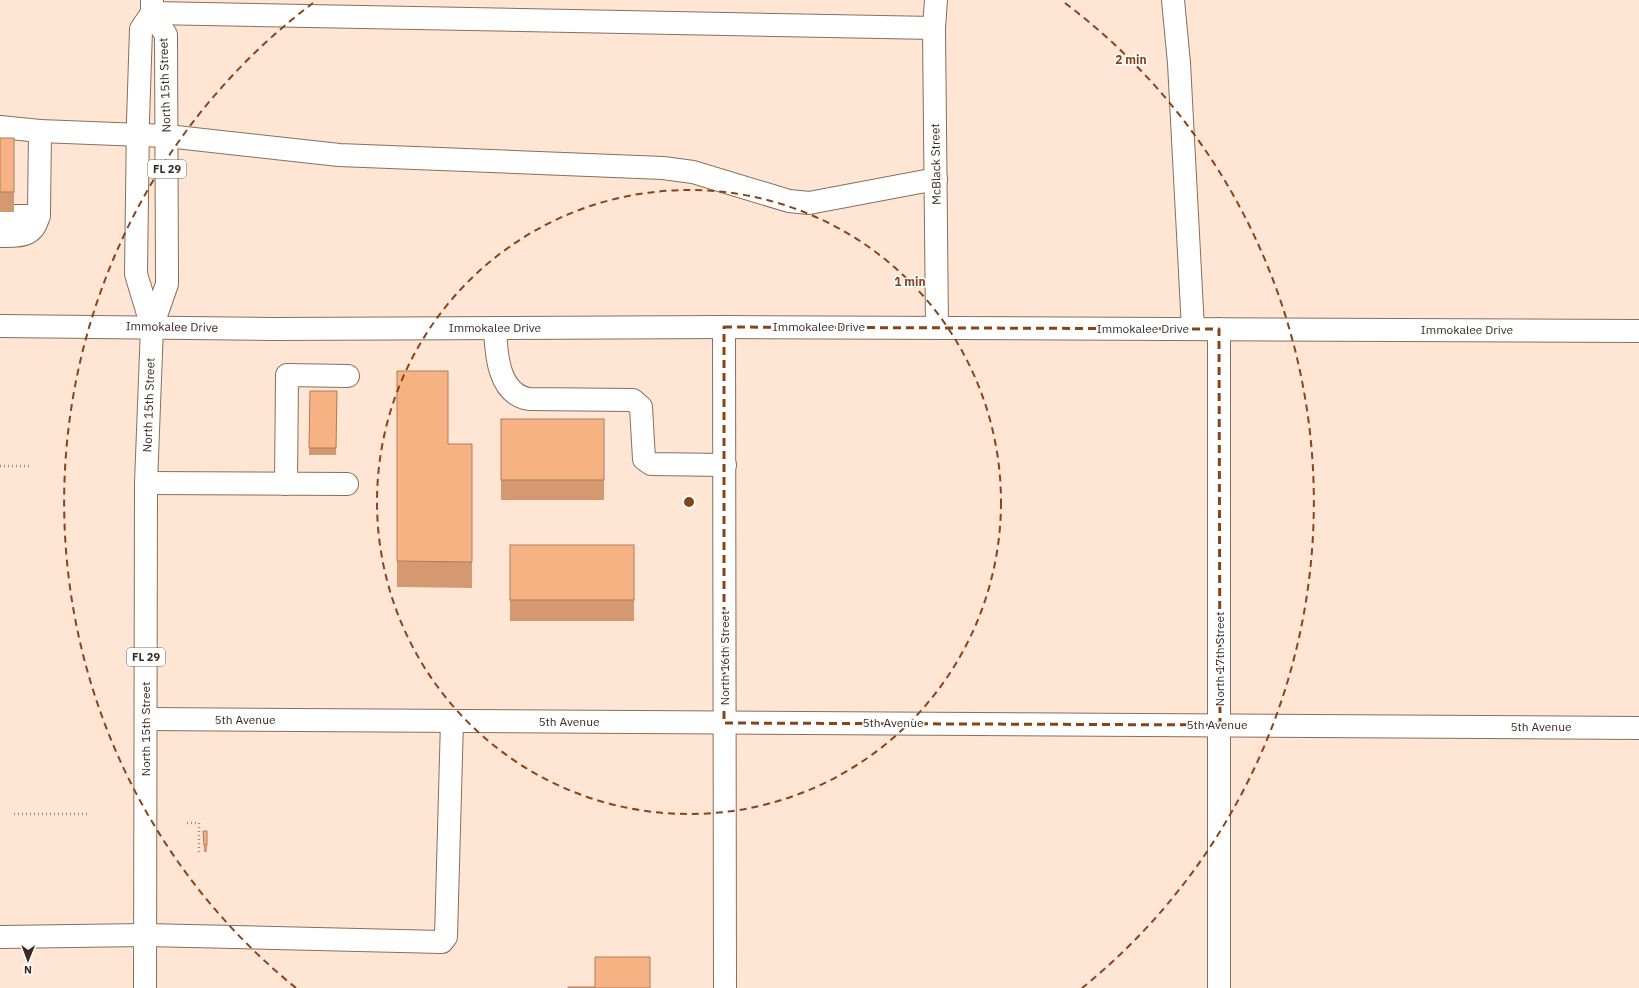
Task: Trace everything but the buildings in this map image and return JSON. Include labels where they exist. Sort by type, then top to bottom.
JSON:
[{"type":"main road","name":"McBlack Street","points":[[936,0],[934,28],[938,328]]},
{"type":"main road","points":[[1173,0],[1179,63],[1193,329]]},
{"type":"main road","points":[[152,6],[934,28]]},
{"type":"main road","name":"North 15th Street","points":[[152,6],[141,30],[137,135],[136,274],[152,326]]},
{"type":"main road","name":"North 15th Street","points":[[145,988],[146,483],[152,326],[167,284],[166,35],[152,6]]},
{"type":"main road","points":[[0,127],[40,131],[167,136],[339,154],[663,168],[693,172],[789,201],[809,203],[936,179]]},
{"type":"main road","points":[[0,236],[18,236],[30,233],[37,225],[39,216],[40,131]]},
{"type":"main road","points":[[0,216],[39,216]]},
{"type":"main road","name":"Immokalee Drive","points":[[0,326],[152,326],[273,329],[724,327],[1639,331]]},
{"type":"main road","name":"North 16th Street","points":[[724,327],[725,988]]},
{"type":"main road","points":[[495,328],[497,358],[501,371],[509,388],[518,397],[529,399],[633,400],[641,407],[644,459],[651,464],[725,465]]},
{"type":"main road","name":"North 17th Street","points":[[1219,329],[1219,988]]},
{"type":"main road","points":[[286,484],[288,375],[348,376]]},
{"type":"main road","points":[[146,483],[347,484]]},
{"type":"main road","name":"5th Avenue","points":[[146,719],[1639,728]]},
{"type":"main road","points":[[0,937],[145,935],[442,942],[446,937],[452,721]]},
{"type":"path","points":[[0,466],[31,466]]},
{"type":"path","points":[[14,814],[89,814]]},
{"type":"path","points":[[186,823],[199,823],[199,852]]},
{"type":"highlighted area","points":[[724,327],[1219,329],[1220,725],[724,723]]}]
